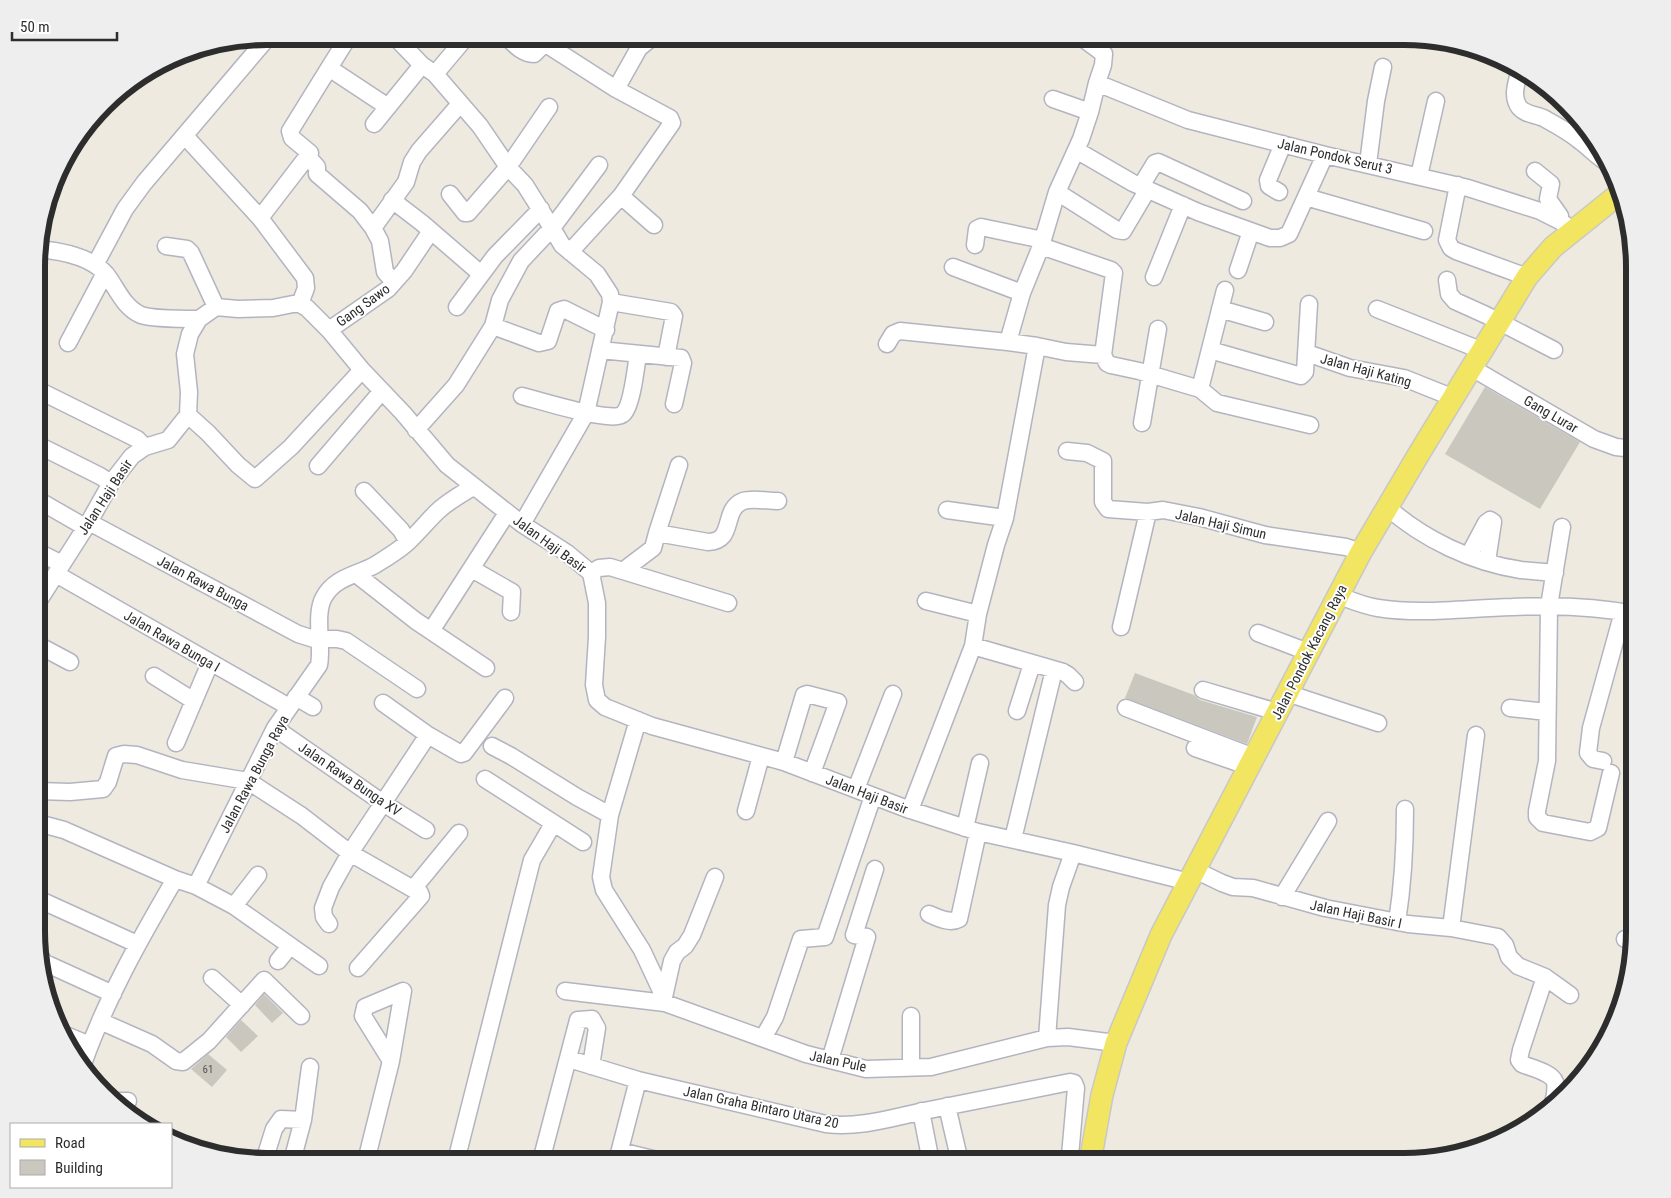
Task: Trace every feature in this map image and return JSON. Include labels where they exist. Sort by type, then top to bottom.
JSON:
[{"type":"main road","name":"Jalan Pondok Kacang Raya","points":[[1092,1153],[1102,1095],[1116,1043],[1161,935],[1337,595],[1387,507],[1527,277],[1553,247],[1566,225],[1614,197]]},
{"type":"street","points":[[68,343],[125,209],[144,183],[261,45]]},
{"type":"street","points":[[260,218],[310,153],[292,138],[290,131],[343,45]]},
{"type":"street","points":[[403,45],[422,65],[435,74],[480,126],[508,166],[525,185],[562,245],[597,274],[610,294],[612,302],[586,413],[522,524]]},
{"type":"street","points":[[435,74],[459,45]]},
{"type":"street","points":[[516,45],[529,54],[534,54],[543,45],[549,46],[616,89],[670,118],[672,121],[621,196],[570,252]]},
{"type":"street","points":[[616,89],[639,48],[643,45]]},
{"type":"street","points":[[1008,342],[1022,293],[1042,243],[1056,192],[1076,150],[1090,112],[1103,65],[1104,54],[1092,45]]},
{"type":"street","points":[[374,124],[422,65]]},
{"type":"street","points":[[1368,164],[1376,101],[1383,67]]},
{"type":"street","points":[[329,68],[388,107]]},
{"type":"street","points":[[1518,77],[1515,96],[1519,107],[1526,113],[1544,118],[1582,142],[1595,153]]},
{"type":"street","name":"Jalan Pondok Serut 3","points":[[1097,83],[1188,120],[1325,155],[1458,185],[1540,211],[1566,225]]},
{"type":"street","points":[[1053,99],[1090,112]]},
{"type":"street","points":[[1419,176],[1436,101]]},
{"type":"street","points":[[373,228],[406,182],[412,162],[419,151],[460,104]]},
{"type":"street","points":[[450,194],[465,213],[468,213],[508,166],[549,107]]},
{"type":"street","points":[[185,136],[260,218],[305,278],[306,288],[300,304],[273,308],[238,309],[216,307],[199,319],[190,334],[185,354],[189,392],[188,415],[208,433],[238,466],[255,479],[291,447],[362,370]]},
{"type":"street","points":[[1279,192],[1269,186],[1268,180],[1283,144]]},
{"type":"street","points":[[1076,150],[1144,188],[1270,238],[1285,237],[1288,234],[1325,155]]},
{"type":"street","points":[[307,156],[317,167],[316,174],[360,211],[373,228],[380,241],[384,272],[394,282]]},
{"type":"street","points":[[1056,192],[1117,230],[1123,231],[1157,162],[1243,201]]},
{"type":"street","points":[[416,430],[456,384],[494,326],[500,300],[521,261],[552,228],[599,165]]},
{"type":"street","points":[[1535,171],[1551,184],[1548,199],[1566,225]]},
{"type":"street","points":[[1458,185],[1447,240],[1449,245],[1456,252],[1527,277]]},
{"type":"street","points":[[621,196],[654,226]]},
{"type":"street","points":[[1306,197],[1424,230]]},
{"type":"street","points":[[392,200],[481,274]]},
{"type":"street","points":[[1154,277],[1183,205]]},
{"type":"street","points":[[457,308],[495,256],[540,209]]},
{"type":"street","points":[[975,245],[977,229],[981,227],[1042,243],[1111,270],[1114,273],[1103,355],[1107,362],[1111,365],[1151,374],[1200,389],[1217,403],[1310,425]]},
{"type":"street","name":"Gang Sawo","points":[[329,330],[350,314],[377,298],[394,282],[404,271],[431,231]]},
{"type":"street","points":[[1238,270],[1251,231]]},
{"type":"street","points":[[166,246],[187,249],[191,253],[216,307]]},
{"type":"street","points":[[45,250],[69,254],[100,269],[126,304],[141,315],[199,319]]},
{"type":"street","points":[[953,267],[1022,293]]},
{"type":"street","points":[[1447,280],[1449,294],[1455,301],[1554,350]]},
{"type":"street","points":[[1200,389],[1225,290]]},
{"type":"street","points":[[612,302],[671,312],[674,316],[666,357]]},
{"type":"street","name":"Jalan Haji Basir","points":[[300,304],[307,308],[329,330],[447,465],[507,513],[566,553],[591,573],[597,603],[594,685],[597,700],[605,707],[652,726],[784,762],[910,810],[972,830],[1073,853],[1192,876]]},
{"type":"street","points":[[1210,350],[1301,376],[1305,372],[1309,304]]},
{"type":"street","points":[[494,326],[539,343],[544,343],[548,340],[558,311],[564,309],[606,330]]},
{"type":"street","points":[[1220,309],[1266,322]]},
{"type":"street","name":"Gang Lurar","points":[[1377,309],[1478,359],[1594,439],[1626,449]]},
{"type":"street","points":[[1142,423],[1158,329]]},
{"type":"street","points":[[887,344],[893,334],[900,331],[1008,342],[1066,352],[1103,355]]},
{"type":"street","points":[[910,810],[973,646],[978,614],[1005,518],[1037,346]]},
{"type":"street","points":[[600,350],[680,358],[682,360],[674,404]]},
{"type":"street","name":"Jalan Haji Kating","points":[[1307,353],[1350,368],[1404,378],[1454,398]]},
{"type":"street","points":[[522,396],[586,413],[614,418],[620,417],[625,413],[632,392],[638,354]]},
{"type":"street","points":[[318,466],[382,391]]},
{"type":"street","points":[[45,393],[137,439],[145,447]]},
{"type":"street","name":"Jalan Haji Basir","points":[[45,591],[111,483],[132,456],[145,447],[168,440],[188,415]]},
{"type":"street","points":[[45,448],[111,483]]},
{"type":"street","name":"Jalan Haji Simun","points":[[1067,451],[1086,453],[1103,461],[1103,502],[1108,508],[1148,512],[1163,510],[1199,517],[1265,535],[1346,547],[1361,552]]},
{"type":"street","points":[[624,570],[652,548],[679,464]]},
{"type":"street","name":"Jalan Rawa Bunga Raya","points":[[196,886],[275,728],[319,665],[322,652],[320,610],[323,598],[330,588],[346,576],[356,574],[373,566],[408,542],[437,511],[454,497],[474,487]]},
{"type":"street","points":[[364,491],[401,530],[408,542]]},
{"type":"street","points":[[657,533],[716,542],[724,536],[731,512],[737,504],[750,500],[778,501]]},
{"type":"street","name":"Jalan Rawa Bunga","points":[[45,504],[298,634],[320,640],[337,639],[346,642],[417,689]]},
{"type":"street","points":[[1387,507],[1420,532],[1451,548],[1520,570],[1555,573]]},
{"type":"street","points":[[947,510],[1005,518]]},
{"type":"street","points":[[1121,627],[1148,512]]},
{"type":"street","points":[[431,631],[507,513]]},
{"type":"street","points":[[1469,555],[1486,523],[1490,520],[1494,522],[1487,561]]},
{"type":"street","points":[[1562,527],[1549,606],[1547,761],[1537,811],[1537,817],[1542,823],[1590,832],[1598,828],[1607,767],[1588,754],[1588,748],[1591,728],[1626,619]]},
{"type":"street","name":"Jalan Rawa Bunga I","points":[[45,558],[59,569],[210,663],[293,702],[314,707]]},
{"type":"street","points":[[591,573],[599,568],[610,566],[728,603]]},
{"type":"street","points":[[472,569],[512,592],[511,612]]},
{"type":"street","points":[[356,574],[416,622],[486,668]]},
{"type":"street","points":[[1337,595],[1375,608],[1390,610],[1462,610],[1549,606],[1626,613]]},
{"type":"street","points":[[926,601],[978,614]]},
{"type":"street","points":[[1258,633],[1308,652]]},
{"type":"street","points":[[973,646],[1054,670],[1068,675],[1075,682]]},
{"type":"street","points":[[45,649],[70,662]]},
{"type":"street","points":[[176,743],[210,663]]},
{"type":"street","points":[[1017,711],[1032,664]]},
{"type":"street","points":[[1013,840],[1054,670]]},
{"type":"street","points":[[154,676],[194,701]]},
{"type":"street","points":[[1203,690],[1277,712]]},
{"type":"street","points":[[1287,693],[1378,723]]},
{"type":"street","points":[[784,762],[804,695],[807,694],[838,702],[812,773]]},
{"type":"street","points":[[856,789],[893,694]]},
{"type":"street","points":[[383,703],[428,735],[461,754],[464,753],[505,698]]},
{"type":"street","points":[[1126,708],[1252,762]]},
{"type":"street","points":[[1510,708],[1547,712]]},
{"type":"street","points":[[638,720],[610,815],[601,877],[604,890],[642,950],[665,1000]]},
{"type":"street","name":"Jalan Rawa Bunga XV","points":[[275,728],[383,803],[426,830]]},
{"type":"street","points":[[329,924],[324,917],[323,908],[331,887],[350,853],[428,735]]},
{"type":"street","points":[[1451,928],[1476,735]]},
{"type":"street","points":[[492,746],[512,756],[576,797],[610,815]]},
{"type":"street","points":[[1195,748],[1252,762]]},
{"type":"street","points":[[45,790],[84,791],[103,789],[106,786],[114,759],[119,754],[156,760],[182,770],[248,782],[302,816],[350,853],[420,893],[421,896],[358,968]]},
{"type":"street","points":[[746,811],[761,756]]},
{"type":"street","points":[[929,914],[948,921],[959,919],[980,764]]},
{"type":"street","points":[[485,779],[583,842]]},
{"type":"street","points":[[763,1038],[775,1017],[802,939],[824,937],[873,796]]},
{"type":"street","points":[[1396,922],[1405,852],[1404,809]]},
{"type":"street","points":[[1282,897],[1328,820]]},
{"type":"street","points":[[458,1153],[532,860],[554,824]]},
{"type":"street","points":[[45,825],[64,830],[175,879],[196,886],[234,906],[319,966]]},
{"type":"street","points":[[413,889],[459,833]]},
{"type":"street","points":[[1047,1038],[1057,905],[1073,853]]},
{"type":"street","points":[[830,1060],[867,937],[854,935],[875,869]]},
{"type":"street","points":[[234,906],[258,875]]},
{"type":"street","name":"Jalan Haji Basir I","points":[[1192,876],[1233,887],[1253,888],[1325,908],[1396,922],[1451,928],[1498,937],[1505,946],[1509,957],[1518,966],[1545,976]]},
{"type":"street","points":[[665,1000],[672,961],[692,935],[715,877]]},
{"type":"street","points":[[85,1059],[112,994],[137,944],[175,879]]},
{"type":"street","points":[[45,902],[137,944]]},
{"type":"street","points":[[278,961],[290,946]]},
{"type":"street","points":[[48,964],[112,994]]},
{"type":"street","points":[[1555,1094],[1556,1084],[1554,1079],[1522,1064],[1519,1060],[1545,976],[1570,994]]},
{"type":"street","points":[[212,978],[242,1005]]},
{"type":"street","points":[[100,1021],[152,1044],[176,1061],[183,1062],[209,1041],[264,980],[301,1016]]},
{"type":"street","name":"Jalan Pule","points":[[565,991],[665,1000],[806,1054],[866,1069],[931,1067],[1047,1038],[1068,1038],[1116,1043]]},
{"type":"street","points":[[911,1016],[911,1068]]},
{"type":"street","points":[[543,1153],[578,1020],[592,1019],[597,1028],[591,1066]]},
{"type":"street","points":[[73,1038],[90,1045]]},
{"type":"street","name":"Jalan Graha Bintaro Utara 20","points":[[569,1059],[638,1080],[826,1124],[843,1126],[860,1125],[1070,1082],[1076,1088],[1070,1153]]},
{"type":"street","points":[[368,1153],[391,1061]]},
{"type":"street","points":[[294,1153],[303,1120],[310,1067]]},
{"type":"street","points":[[620,1153],[638,1080]]},
{"type":"street","points":[[947,1106],[958,1153]]},
{"type":"street","points":[[921,1111],[929,1153]]},
{"type":"street","points":[[266,1153],[274,1128],[281,1119],[303,1120]]},
{"type":"building","points":[[1485,387],[1580,442],[1540,509],[1445,454]]},
{"type":"building","points":[[1135,673],[1194,695],[1200,700],[1257,717],[1247,744],[1125,698]]},
{"type":"building","points":[[264,994],[283,1013],[272,1023],[255,1005]]},
{"type":"building","points":[[241,1020],[258,1036],[241,1052],[226,1037]]},
{"type":"building","points":[[208,1054],[227,1070],[212,1087],[191,1069]]}]
